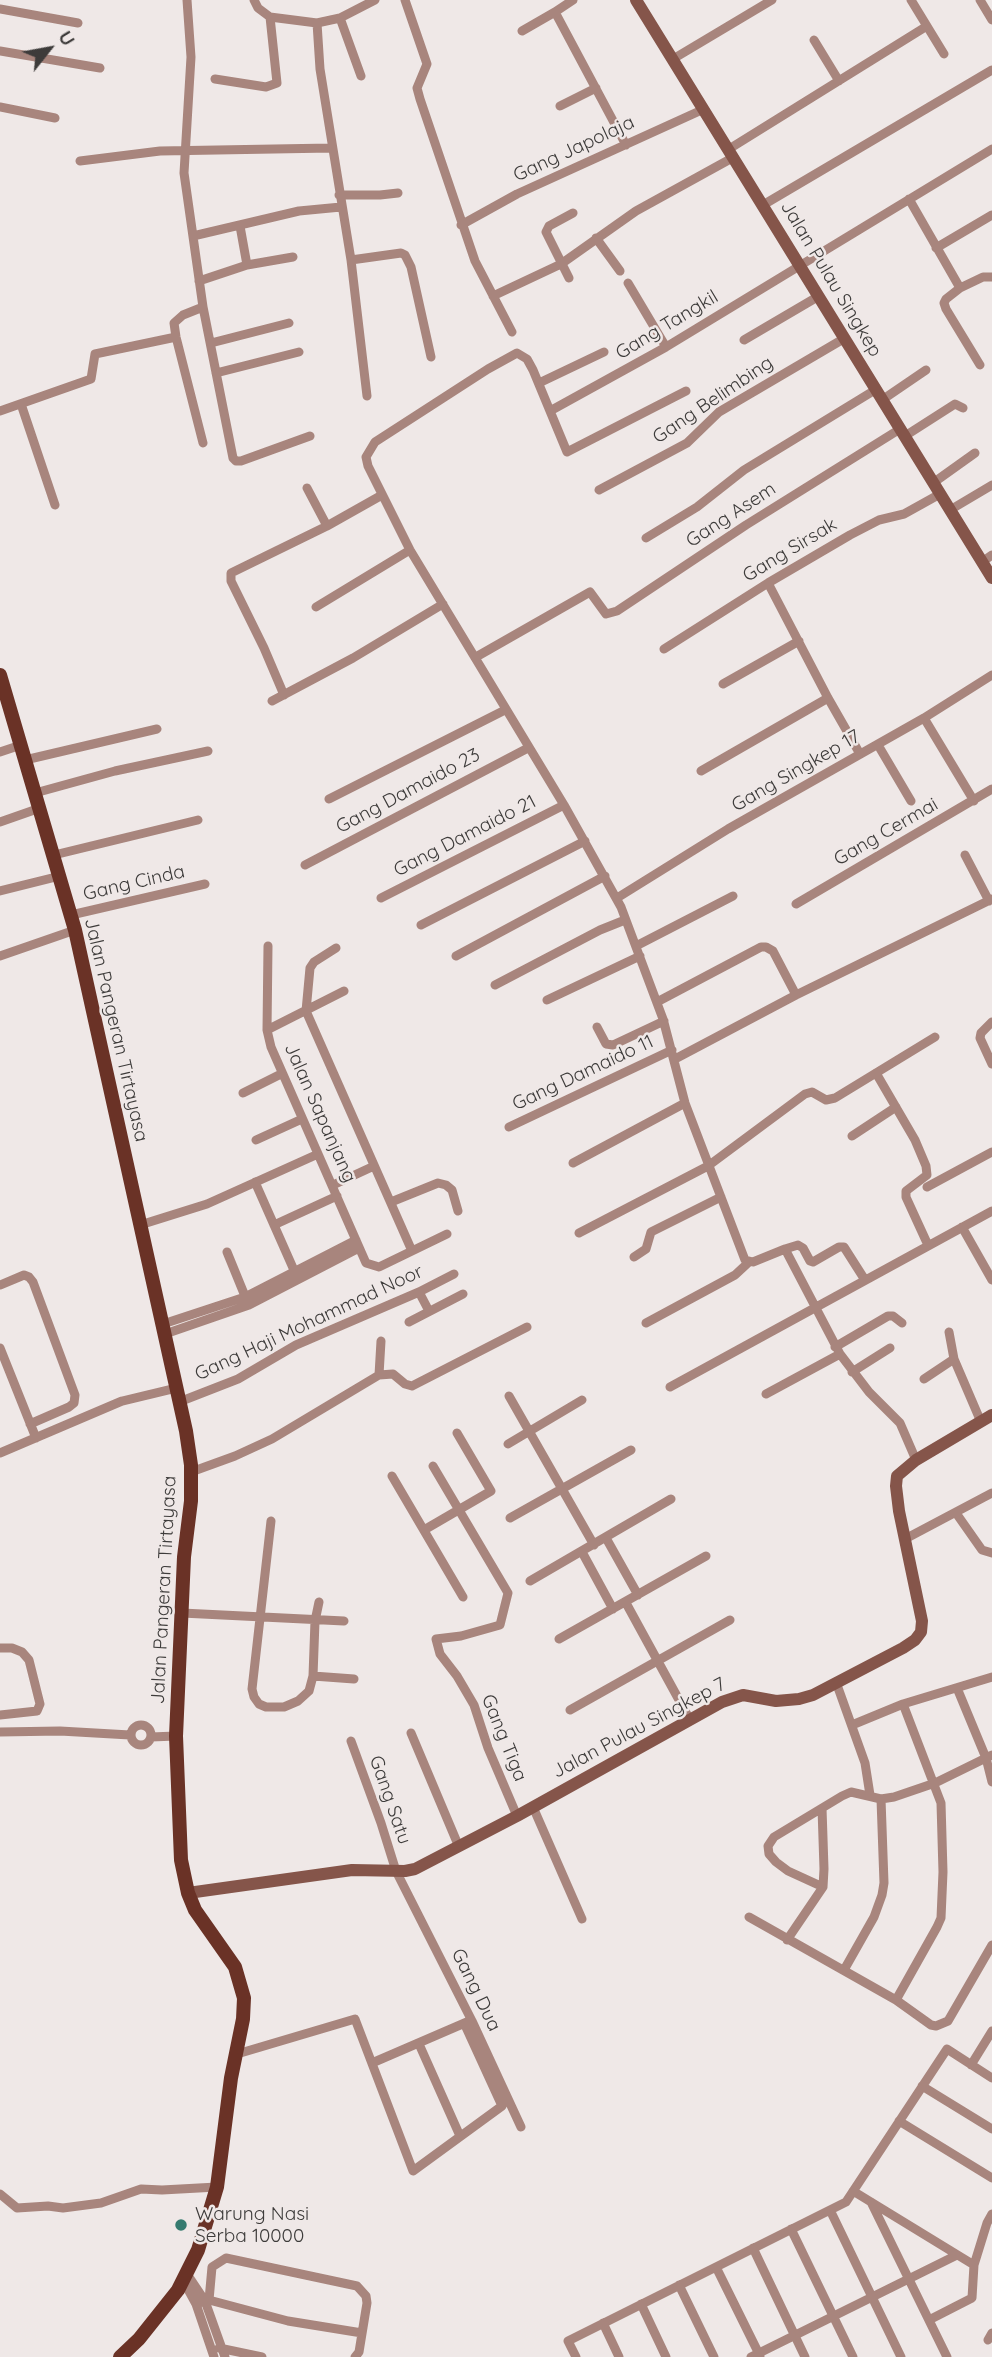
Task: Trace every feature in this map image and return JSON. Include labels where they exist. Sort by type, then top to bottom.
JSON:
[{"type":"main road","name":"Jalan Pangeran Tirtayasa","points":[[1,679],[73,922],[178,1395],[191,1472],[191,1501],[184,1556],[176,1736],[181,1860],[188,1893],[195,1910],[235,1967],[244,1998],[217,2187],[196,2254],[186,2278],[148,2328],[120,2357]]},
{"type":"street","points":[[187,0],[191,57],[184,173],[203,307],[231,451],[236,461],[310,436]]},
{"type":"street","points":[[254,0],[258,8],[271,17],[317,23],[340,18],[375,0]]},
{"type":"street","points":[[404,0],[427,64],[417,88],[420,99],[461,225],[492,296],[512,332]]},
{"type":"street","points":[[522,31],[573,0]]},
{"type":"street","name":"Jalan Pulau Singkep","points":[[636,0],[950,510],[987,558],[992,578]]},
{"type":"street","points":[[673,59],[772,0]]},
{"type":"street","points":[[911,0],[944,54]]},
{"type":"street","points":[[979,0],[992,20]]},
{"type":"street","points":[[0,9],[78,23]]},
{"type":"street","points":[[555,12],[626,145]]},
{"type":"street","points":[[215,79],[266,87],[277,83],[271,17]]},
{"type":"street","points":[[340,18],[361,76]]},
{"type":"street","points":[[317,23],[320,68],[351,260],[367,396]]},
{"type":"street","points":[[492,296],[561,264],[636,211],[927,26]]},
{"type":"street","points":[[814,40],[839,81]]},
{"type":"street","points":[[0,51],[100,68]]},
{"type":"street","points":[[762,203],[992,69]]},
{"type":"street","points":[[560,106],[596,88]]},
{"type":"street","points":[[0,107],[55,118]]},
{"type":"street","name":"Gang Japolaja","points":[[461,225],[510,198],[704,109]]},
{"type":"street","points":[[80,161],[160,151],[331,148]]},
{"type":"street","name":"Gang Tangkil","points":[[550,411],[666,347],[992,149]]},
{"type":"street","points":[[339,195],[398,193]]},
{"type":"street","points":[[909,199],[960,288]]},
{"type":"street","points":[[194,236],[299,211],[341,207]]},
{"type":"street","points":[[569,278],[546,232],[549,226],[573,213]]},
{"type":"street","points":[[936,248],[992,215]]},
{"type":"street","points":[[240,226],[247,265]]},
{"type":"street","points":[[597,238],[620,271]]},
{"type":"street","points":[[351,260],[401,253],[405,255],[411,267],[431,357]]},
{"type":"street","points":[[199,281],[247,265],[293,257]]},
{"type":"street","points":[[980,365],[946,309],[946,299],[960,288],[983,277],[992,277]]},
{"type":"street","points":[[628,284],[666,347]]},
{"type":"street","points":[[744,340],[819,296]]},
{"type":"street","points":[[203,307],[174,323],[203,443]]},
{"type":"street","points":[[211,343],[289,323]]},
{"type":"street","points":[[0,411],[91,379],[95,354],[176,337]]},
{"type":"street","name":"Gang Belimbing","points":[[599,490],[687,443],[719,412],[845,338]]},
{"type":"street","points":[[216,373],[299,352]]},
{"type":"street","points":[[538,383],[604,352]]},
{"type":"street","points":[[686,391],[567,452],[527,359],[517,353],[512,354],[375,442],[366,457],[410,550],[617,898],[664,1021],[685,1103],[745,1260],[749,1262]]},
{"type":"street","name":"Gang Asem","points":[[646,537],[697,507],[744,470],[926,370]]},
{"type":"street","points":[[21,404],[55,505]]},
{"type":"street","points":[[902,433],[955,404],[963,408]]},
{"type":"street","name":"Gang Asem","points":[[476,657],[590,592],[606,614],[617,611],[746,526],[902,433]]},
{"type":"street","name":"Gang Sirsak","points":[[664,649],[849,534],[879,520],[904,514],[975,453]]},
{"type":"street","points":[[950,510],[992,485]]},
{"type":"street","points":[[307,488],[327,526]]},
{"type":"street","points":[[284,695],[231,581],[231,573],[327,526],[382,495]]},
{"type":"street","points":[[316,607],[410,550]]},
{"type":"street","points":[[768,583],[860,754]]},
{"type":"street","points":[[272,701],[353,658],[443,604]]},
{"type":"street","points":[[723,684],[799,641]]},
{"type":"street","name":"Gang Singkep 17","points":[[617,898],[728,829],[878,745],[992,675]]},
{"type":"street","points":[[701,771],[828,698]]},
{"type":"street","points":[[330,799],[505,710]]},
{"type":"street","points":[[924,718],[974,801]]},
{"type":"street","points":[[0,752],[23,753],[157,729]]},
{"type":"street","points":[[878,745],[911,801]]},
{"type":"street","name":"Gang Damaido 23","points":[[305,865],[528,748]]},
{"type":"street","points":[[35,793],[115,771],[208,751]]},
{"type":"street","name":"Gang Cermai","points":[[796,904],[992,789]]},
{"type":"street","name":"Gang Damaido 21","points":[[381,898],[564,805]]},
{"type":"street","points":[[0,822],[40,808]]},
{"type":"street","points":[[54,855],[110,839],[198,821]]},
{"type":"street","points":[[421,925],[585,841]]},
{"type":"street","points":[[965,855],[991,900]]},
{"type":"street","points":[[0,891],[60,876]]},
{"type":"street","points":[[456,956],[605,876]]},
{"type":"street","name":"Gang Cinda","points":[[0,956],[73,922],[205,884]]},
{"type":"street","points":[[636,946],[733,896]]},
{"type":"street","name":"Gang Damaido 11","points":[[509,1127],[673,1054],[991,900]]},
{"type":"street","points":[[495,985],[600,930],[625,920]]},
{"type":"street","name":"Jalan Sapanjang","points":[[268,946],[267,1030],[281,1074],[358,1244]]},
{"type":"street","points":[[657,1002],[761,947],[773,951],[796,995]]},
{"type":"street","points":[[336,948],[314,962],[310,968],[306,1011],[412,1251]]},
{"type":"street","points":[[547,1000],[640,956]]},
{"type":"street","points":[[267,1030],[344,991]]},
{"type":"street","points":[[597,1027],[606,1044],[613,1045],[664,1021]]},
{"type":"street","points":[[992,1022],[981,1033],[980,1038],[992,1064]]},
{"type":"street","points":[[579,1233],[708,1166],[805,1094],[812,1092],[830,1099],[935,1037]]},
{"type":"street","points":[[876,1073],[915,1140],[926,1166],[927,1175],[906,1191],[906,1197],[928,1245]]},
{"type":"street","points":[[243,1093],[281,1074]]},
{"type":"street","points":[[573,1163],[685,1103]]},
{"type":"street","points":[[852,1136],[896,1107]]},
{"type":"street","points":[[256,1140],[302,1119]]},
{"type":"street","points":[[928,1187],[992,1152]]},
{"type":"street","points":[[140,1225],[207,1204],[318,1154]]},
{"type":"street","points":[[333,1185],[374,1166]]},
{"type":"street","points":[[256,1182],[296,1275]]},
{"type":"street","points":[[391,1202],[438,1183],[452,1190],[458,1211]]},
{"type":"street","points":[[274,1225],[337,1196]]},
{"type":"street","points":[[634,1256],[646,1249],[651,1232],[721,1196]]},
{"type":"street","points":[[670,1387],[992,1211]]},
{"type":"street","points":[[962,1227],[992,1280]]},
{"type":"street","points":[[164,1329],[247,1301],[358,1244],[366,1263],[379,1267],[447,1234]]},
{"type":"street","points":[[646,1323],[742,1276],[749,1262],[798,1245],[813,1262],[839,1247],[844,1247],[865,1280]]},
{"type":"street","points":[[785,1249],[837,1350],[852,1372],[900,1423],[916,1460]]},
{"type":"street","points":[[227,1252],[247,1301]]},
{"type":"street","name":"Gang Haji Mohammad Noor","points":[[0,1453],[122,1401],[178,1395],[238,1378],[296,1345],[454,1274]]},
{"type":"street","points":[[0,1285],[24,1275],[33,1282],[75,1395],[74,1403],[69,1407],[30,1424]]},
{"type":"street","points":[[419,1292],[429,1311]]},
{"type":"street","points":[[409,1322],[463,1294]]},
{"type":"street","points":[[766,1394],[888,1316],[893,1316],[902,1323]]},
{"type":"street","points":[[191,1472],[272,1439],[379,1375],[393,1374],[412,1386],[527,1327]]},
{"type":"street","points":[[949,1332],[954,1359],[987,1418]]},
{"type":"street","points":[[379,1375],[381,1341]]},
{"type":"street","points":[[0,1348],[4,1368],[36,1438]]},
{"type":"street","points":[[852,1372],[890,1348]]},
{"type":"street","points":[[924,1379],[954,1359]]},
{"type":"street","points":[[509,1396],[594,1545]]},
{"type":"street","points":[[508,1444],[582,1401]]},
{"type":"street","name":"Jalan Pulau Singkep 7","points":[[188,1893],[352,1870],[415,1869],[733,1698],[743,1695],[776,1701],[813,1695],[903,1648],[921,1632],[922,1621],[895,1486],[897,1476],[916,1460],[987,1418]]},
{"type":"street","points":[[424,1530],[491,1491],[457,1433]]},
{"type":"street","points":[[510,1518],[631,1450]]},
{"type":"street","points":[[433,1466],[458,1510]]},
{"type":"street","points":[[392,1476],[463,1597]]},
{"type":"street","points":[[905,1539],[992,1493]]},
{"type":"street","points":[[530,1581],[671,1499]]},
{"type":"street","name":"Gang Tiga","points":[[458,1510],[508,1593],[500,1625],[461,1636],[436,1639],[440,1654],[474,1705],[488,1748],[517,1816]]},
{"type":"street","points":[[956,1513],[982,1550],[992,1553]]},
{"type":"street","points":[[271,1521],[253,1689],[259,1704],[266,1707],[284,1707],[309,1691],[313,1676],[315,1621],[319,1602]]},
{"type":"street","points":[[606,1538],[638,1595]]},
{"type":"street","points":[[582,1552],[613,1609]]},
{"type":"street","points":[[559,1639],[706,1556]]},
{"type":"street","points":[[626,1603],[690,1720]]},
{"type":"street","points":[[182,1613],[344,1621]]},
{"type":"street","points":[[570,1710],[730,1619]]},
{"type":"street","points":[[0,1648],[12,1648],[22,1652],[29,1660],[40,1704],[37,1711],[0,1715]]},
{"type":"street","points":[[313,1676],[354,1679]]},
{"type":"street","points":[[852,1725],[903,1704],[992,1677]]},
{"type":"street","points":[[836,1682],[868,1774],[870,1795]]},
{"type":"street","points":[[957,1688],[989,1756],[992,1782]]},
{"type":"street","points":[[896,2000],[941,1918],[944,1844],[941,1803],[936,1783],[903,1704]]},
{"type":"street","points":[[141,1725],[148,1728],[151,1737],[148,1743],[140,1745],[133,1742],[130,1735],[134,1728],[141,1725]]},
{"type":"street","points":[[0,1732],[60,1731],[130,1735]]},
{"type":"street","points":[[411,1734],[458,1847]]},
{"type":"street","points":[[151,1737],[176,1736]]},
{"type":"street","name":"Gang Satu","points":[[351,1741],[382,1823],[396,1871]]},
{"type":"street","points":[[823,1887],[788,1871],[769,1854],[768,1846],[774,1837],[851,1792],[881,1799],[936,1783],[989,1756]]},
{"type":"street","points":[[844,1970],[874,1917],[882,1895],[884,1883],[881,1799]]},
{"type":"street","points":[[533,1807],[582,1919]]},
{"type":"street","points":[[787,1940],[823,1887],[822,1808]]},
{"type":"street","name":"Gang Dua","points":[[396,1871],[521,2127]]},
{"type":"street","points":[[749,1917],[896,2000],[931,2025],[942,2025],[948,2021],[992,1945]]},
{"type":"street","points":[[237,2054],[355,2019],[413,2171],[502,2106],[468,2022],[372,2063]]},
{"type":"street","points":[[971,2064],[992,2031]]},
{"type":"street","points":[[419,2043],[460,2136]]},
{"type":"street","points":[[576,2357],[568,2341],[846,2202],[947,2049],[992,2078]]},
{"type":"street","points":[[922,2086],[992,2129]]},
{"type":"street","points":[[899,2121],[992,2178]]},
{"type":"street","points":[[0,2194],[17,2208],[63,2208],[101,2203],[141,2189],[217,2187]]},
{"type":"street","points":[[853,2191],[974,2265]]},
{"type":"street","points":[[871,2202],[947,2357]]},
{"type":"street","points":[[830,2210],[901,2357]]},
{"type":"street","points":[[929,2320],[972,2298],[974,2265],[992,2214]]},
{"type":"street","points":[[791,2229],[853,2357]]},
{"type":"street","points":[[753,2248],[805,2357]]},
{"type":"street","points":[[716,2267],[757,2356],[957,2255]]},
{"type":"street","points":[[262,2357],[212,2353],[204,2302],[212,2267],[226,2258],[357,2286],[366,2296],[367,2303],[359,2352],[355,2357]]},
{"type":"street","points":[[186,2278],[204,2302],[224,2353]]},
{"type":"street","points":[[679,2285],[714,2357]]},
{"type":"street","points":[[204,2302],[288,2321],[362,2333]]},
{"type":"street","points":[[641,2304],[666,2357]]},
{"type":"street","points":[[603,2323],[619,2357]]},
{"type":"place","name":"Warung Nasi Serba 10000","points":[[181,2225]]}]
